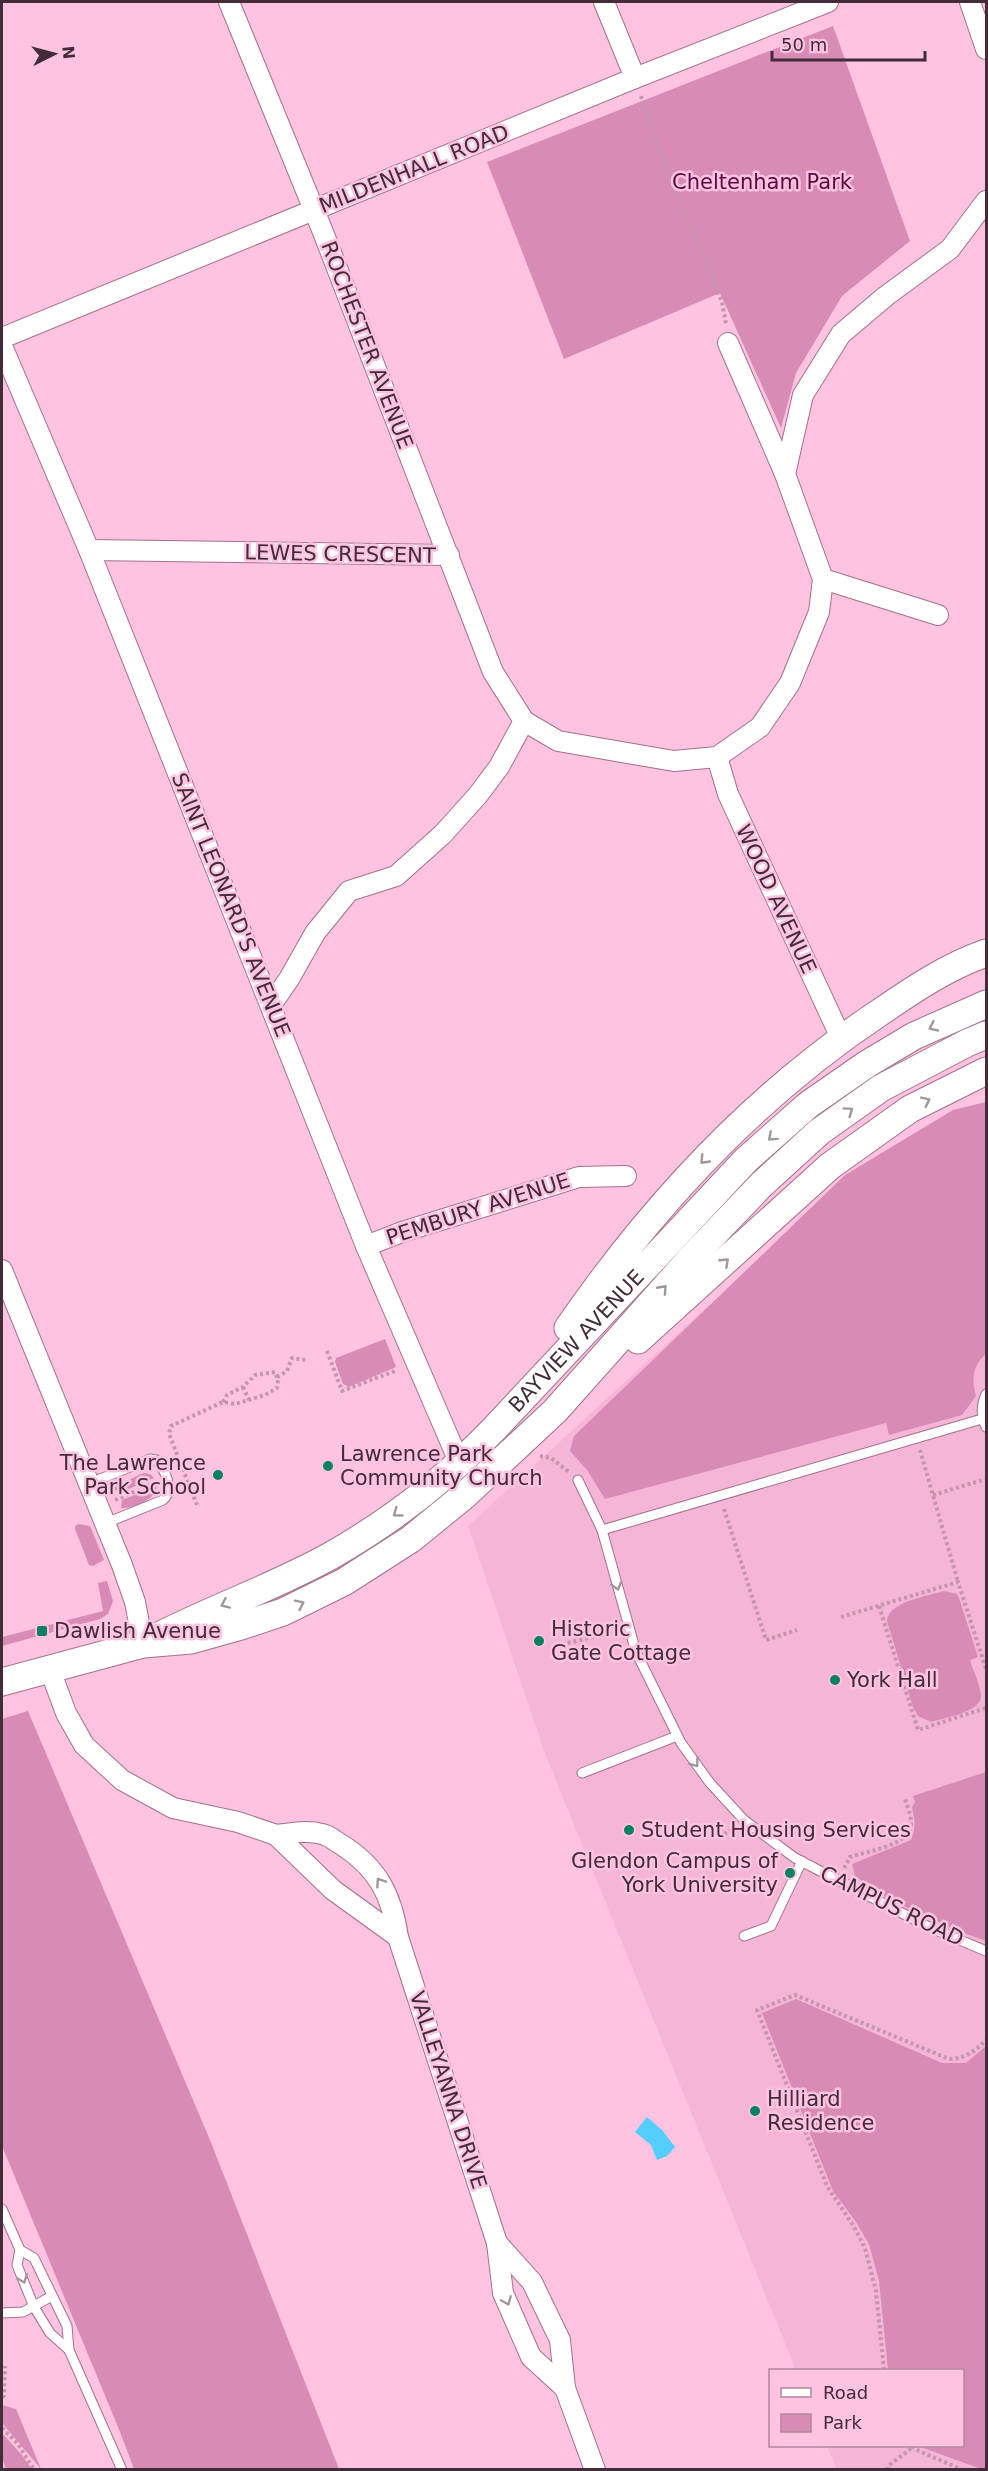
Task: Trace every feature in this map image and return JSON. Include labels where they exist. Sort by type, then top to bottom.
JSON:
[{"type":"main road","points":[[517,1404],[603,1278],[681,1184],[733,1130],[776,1091],[841,1038],[924,982],[987,953]]},
{"type":"main road","name":"BAYVIEW AVENUE","points":[[143,1644],[331,1555],[377,1527],[432,1488],[460,1464],[746,1160],[808,1105],[867,1064],[914,1036],[987,1004]]},
{"type":"main road","name":"BAYVIEW AVENUE","points":[[2,1682],[143,1644],[191,1640],[283,1612],[344,1582],[411,1539],[456,1502],[555,1412],[693,1256],[761,1185],[819,1132],[881,1088],[987,1035]]},
{"type":"main road","points":[[555,1412],[690,1294],[830,1166],[910,1109],[987,1071]]},
{"type":"street","name":"ROCHESTER AVENUE","points":[[229,2],[314,210],[449,555]]},
{"type":"street","points":[[604,2],[635,78]]},
{"type":"street","name":"MILDENHALL ROAD","points":[[2,338],[635,78],[828,2]]},
{"type":"street","points":[[970,2],[987,49]]},
{"type":"street","points":[[785,474],[803,395],[841,334],[886,296],[950,249],[987,201]]},
{"type":"street","points":[[271,1005],[289,979],[315,933],[349,891],[396,876],[443,834],[478,795],[499,767],[524,721],[558,741],[674,761],[717,757],[760,727],[790,683],[819,612],[823,579],[785,474],[729,343]]},
{"type":"street","name":"SAINT LEONARD'S AVENUE","points":[[2,346],[89,550],[366,1246],[460,1464]]},
{"type":"street","name":"LEWES CRESCENT","points":[[89,550],[449,555],[493,672],[524,721]]},
{"type":"street","points":[[823,579],[938,615]]},
{"type":"street","name":"WOOD AVENUE","points":[[717,757],[728,794],[841,1038]]},
{"type":"street","name":"PEMBURY AVENUE","points":[[366,1246],[402,1232],[579,1177],[626,1176]]},
{"type":"street","points":[[2,1270],[103,1514],[135,1602],[143,1644]]},
{"type":"street","name":"VALLEYANNA DRIVE","points":[[50,1670],[66,1713],[84,1745],[122,1780],[173,1808],[238,1822],[276,1835],[324,1834],[357,1855],[382,1883],[394,1913],[398,1937],[496,2243],[503,2293],[531,2357],[565,2388]]},
{"type":"street","name":"VALLEYANNA DRIVE","points":[[276,1835],[333,1890],[398,1937]]},
{"type":"street","name":"VALLEYANNA DRIVE","points":[[496,2243],[532,2282],[560,2340],[565,2388],[591,2452],[595,2469]]},
{"type":"lane","points":[[602,1530],[916,1438],[984,1423],[983,1401],[987,1394]]},
{"type":"lane","points":[[90,1483],[150,1459],[156,1460],[160,1465],[170,1488],[169,1494],[163,1500],[103,1514]]},
{"type":"lane","name":"CAMPUS ROAD","points":[[578,1479],[602,1530],[636,1652],[677,1736],[710,1783],[744,1820],[802,1861],[931,1928],[987,1952]]},
{"type":"lane","points":[[582,1773],[677,1736]]},
{"type":"lane","points":[[744,1936],[771,1926],[802,1861]]},
{"type":"lane","points":[[2,2209],[20,2250],[17,2265],[34,2307],[50,2333],[69,2350]]},
{"type":"lane","points":[[20,2250],[34,2258],[67,2326],[69,2350],[122,2469]]},
{"type":"lane","points":[[2,2313],[23,2312],[52,2296]]},
{"type":"path","points":[[635,78],[652,131],[722,302],[729,343]]},
{"type":"path","points":[[327,1351],[342,1391],[395,1371]]},
{"type":"path","points":[[277,1377],[287,1371],[292,1358],[305,1360]]},
{"type":"path","points":[[197,1505],[169,1434],[171,1426],[224,1402],[235,1404],[265,1395],[277,1388],[277,1377],[274,1372],[255,1375],[243,1387],[227,1395],[224,1402]]},
{"type":"path","points":[[243,1387],[249,1400]]},
{"type":"path","points":[[916,1438],[958,1582],[987,1669]]},
{"type":"path","points":[[533,1455],[551,1458],[578,1479]]},
{"type":"path","points":[[103,1514],[183,1472]]},
{"type":"path","points":[[933,1495],[987,1479]]},
{"type":"path","points":[[720,1497],[766,1640],[798,1630]]},
{"type":"path","points":[[842,1617],[958,1582]]},
{"type":"path","points":[[879,1606],[918,1730],[987,1708]]},
{"type":"path","points":[[556,1646],[629,1628]]},
{"type":"path","points":[[837,1880],[850,1857],[903,1840],[909,1833],[911,1822],[905,1799]]},
{"type":"path","points":[[884,2369],[876,2291],[865,2248],[854,2225],[827,2186],[757,2010],[795,1995],[949,2059],[959,2059],[968,2055],[987,2040]]},
{"type":"path","points":[[2,2397],[4,2396],[5,2366]]},
{"type":"path","points":[[2,2428],[18,2444],[34,2469]]},
{"type":"path","points":[[888,2469],[888,2466],[912,2447]]},
{"type":"path","points":[[915,2447],[963,2469]]},
{"type":"shaded area","name":"Glendon Campus of York University","points":[[986,1108],[986,2469],[837,2469],[827,2447],[964,2447],[964,2369],[796,2369],[546,1756],[468,1526],[688,1324],[828,1200]]},
{"type":"green space","name":"Cheltenham Park","points":[[833,26],[910,241],[842,296],[796,373],[781,428],[720,293],[564,359],[487,162]]},
{"type":"green space","points":[[986,1102],[986,1354],[978,1363],[974,1373],[976,1396],[962,1415],[889,1435],[886,1423],[605,1499],[587,1470],[570,1451],[574,1436],[845,1175],[953,1110]]},
{"type":"green space","points":[[385,1339],[396,1367],[349,1387],[343,1384],[335,1362],[336,1358]]},
{"type":"green space","points":[[143,1473],[150,1474],[154,1478],[119,1493],[113,1488]]},
{"type":"green space","points":[[157,1486],[149,1499],[132,1507],[121,1508],[122,1500]]},
{"type":"green space","points":[[79,1524],[90,1526],[104,1560],[93,1566],[89,1565],[75,1529],[75,1526]]},
{"type":"green space","points":[[107,1581],[113,1601],[108,1614],[100,1619],[2,1646],[2,1637],[103,1611],[98,1583]]},
{"type":"green space","points":[[944,1591],[957,1594],[960,1601],[978,1657],[970,1660],[981,1697],[975,1707],[931,1722],[918,1716],[913,1707],[887,1621],[889,1614],[901,1604]]},
{"type":"green space","points":[[28,1711],[210,2140],[339,2469],[134,2469],[2,2146],[2,1719]]},
{"type":"green space","points":[[986,1772],[986,1941],[958,1931],[888,1899],[855,1876],[852,1864],[911,1840],[915,1824],[913,1796]]},
{"type":"green space","points":[[796,1999],[942,2063],[966,2063],[986,2046],[986,2469],[921,2447],[964,2447],[964,2369],[888,2369],[879,2281],[869,2244],[833,2191],[762,2013]]},
{"type":"green space","points":[[2,2405],[16,2409],[41,2469],[2,2423]]},
{"type":"green space","points":[[2,2433],[32,2469],[6,2469],[2,2458]]},
{"type":"water","points":[[647,2117],[662,2130],[675,2147],[667,2156],[657,2160],[651,2145],[635,2132]]},
{"type":"place","name":"Lawrence Park Community Church","points":[[328,1466]]},
{"type":"place","name":"The Lawrence Park School","points":[[218,1475]]},
{"type":"place","name":"Dawlish Avenue","points":[[42,1631]]},
{"type":"place","name":"Historic Gate Cottage","points":[[539,1641]]},
{"type":"place","name":"York Hall","points":[[835,1680]]},
{"type":"place","name":"Student Housing Services","points":[[629,1830]]},
{"type":"place","name":"Glendon Campus of York University","points":[[790,1873]]},
{"type":"place","name":"Hilliard Residence","points":[[755,2111]]}]
